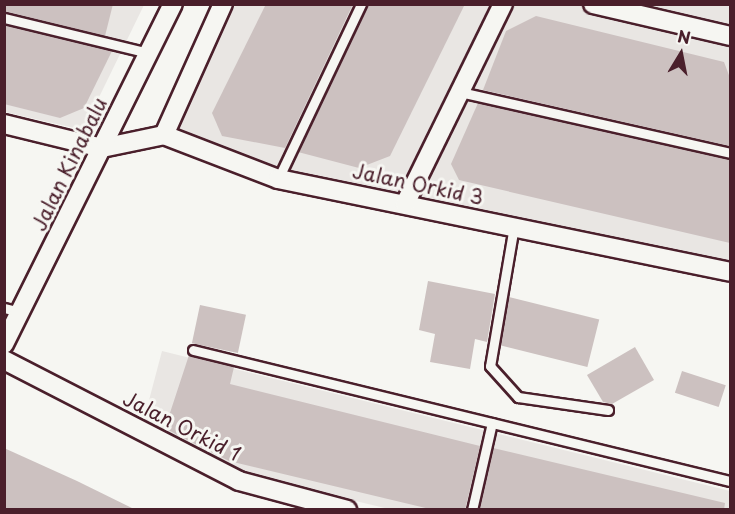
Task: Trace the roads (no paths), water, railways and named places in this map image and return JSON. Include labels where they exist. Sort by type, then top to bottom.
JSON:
[{"type":"street","name":"Jalan Kinabalu","points":[[4,344],[13,310],[102,148],[173,4]]},
{"type":"street","points":[[4,124],[102,148],[164,135],[224,4]]},
{"type":"street","points":[[405,204],[503,4]]},
{"type":"street","points":[[593,4],[730,38]]},
{"type":"street","name":"Jalan Orkid 3","points":[[164,135],[278,179],[730,272]]},
{"type":"street","name":"Jalan Orkid 1","points":[[4,360],[239,481],[347,510]]},
{"type":"lane","points":[[278,179],[361,4]]},
{"type":"lane","points":[[4,18],[149,53]]},
{"type":"lane","points":[[459,92],[730,153]]},
{"type":"lane","points":[[514,226],[490,366],[518,397],[608,410]]},
{"type":"lane","points":[[193,350],[730,482]]},
{"type":"lane","points":[[472,510],[492,423]]}]
